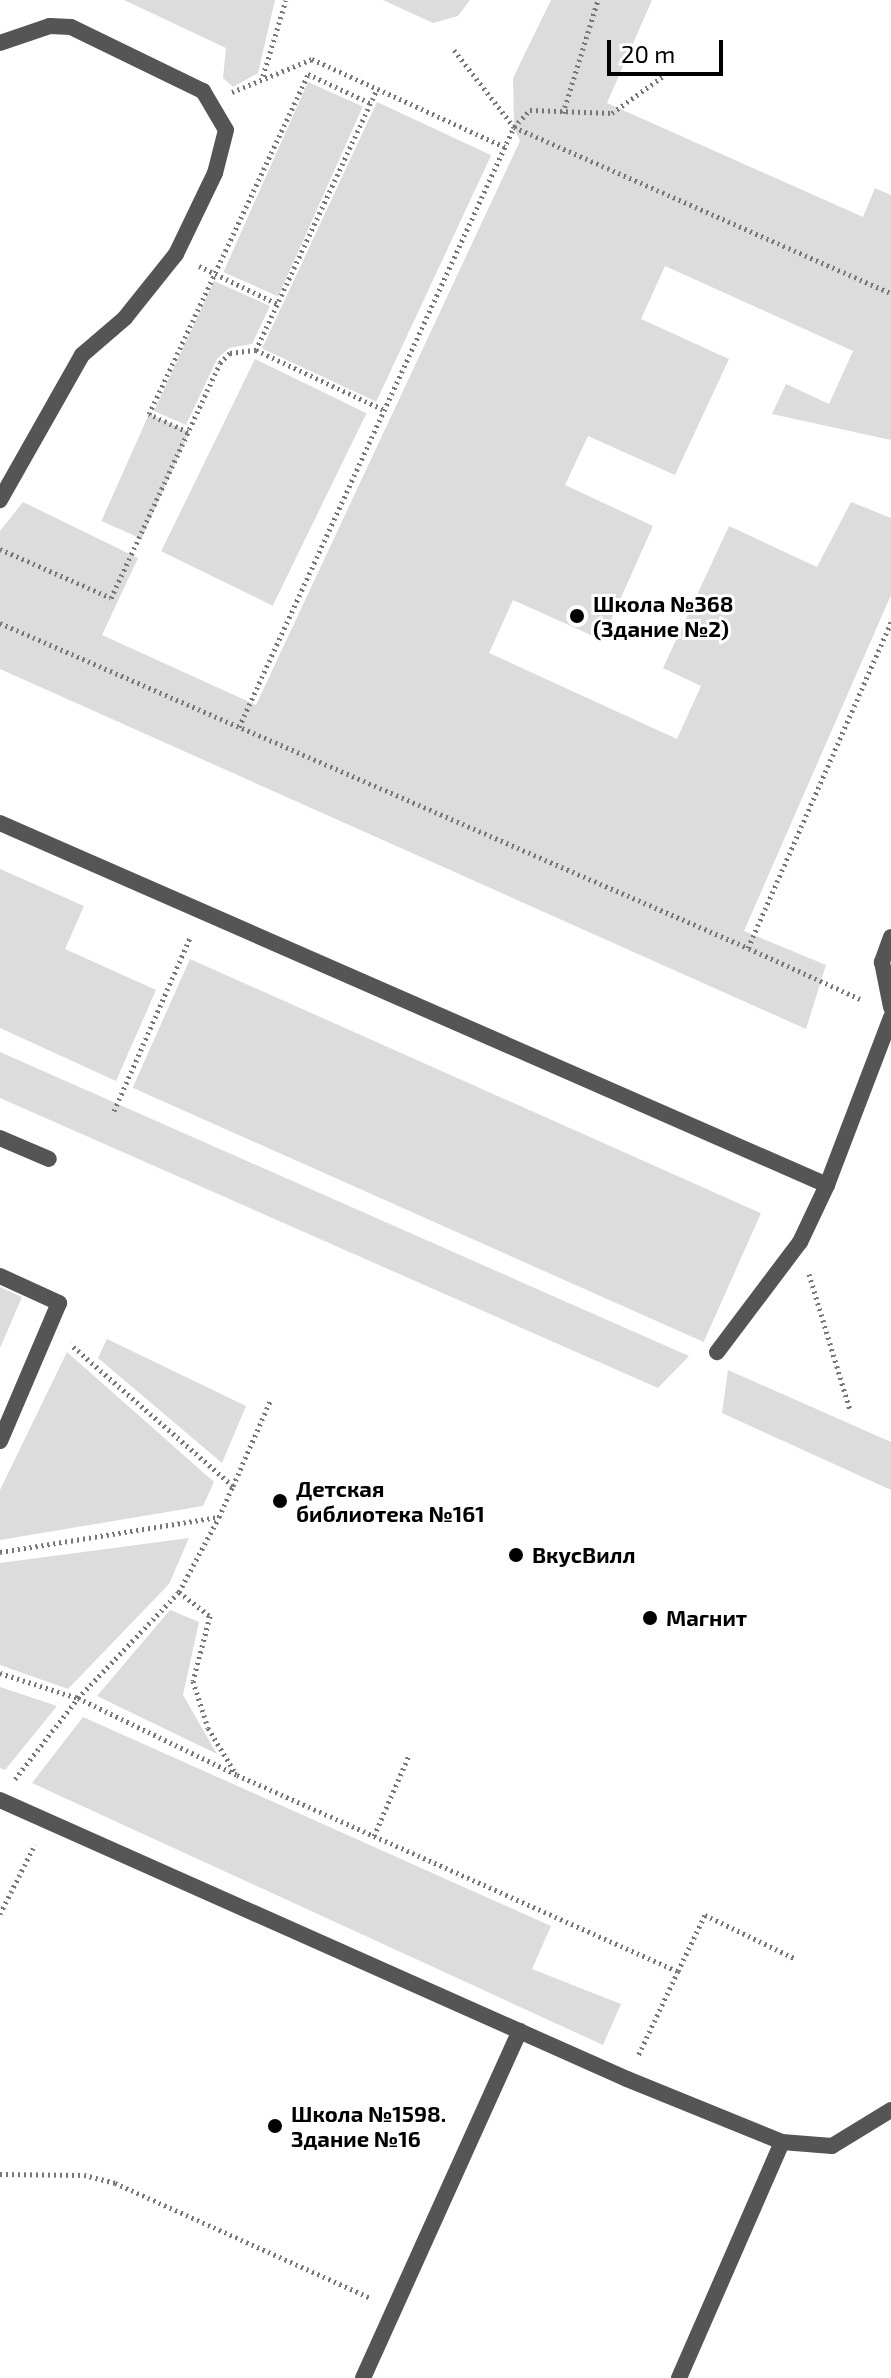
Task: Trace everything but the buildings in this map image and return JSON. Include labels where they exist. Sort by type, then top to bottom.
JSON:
[{"type":"lane","points":[[0,43],[35,29],[71,27],[203,91],[213,102],[226,130],[223,153],[176,254],[125,318],[82,355],[0,500]]},
{"type":"lane","points":[[0,823],[827,1185]]},
{"type":"lane","points":[[891,937],[882,962],[891,1007]]},
{"type":"lane","points":[[717,1352],[800,1242],[827,1185],[891,1017]]},
{"type":"lane","points":[[0,1138],[49,1159]]},
{"type":"lane","points":[[0,1276],[59,1303],[0,1441]]},
{"type":"lane","points":[[5,1793],[47,1821],[627,2079],[782,2142],[832,2146],[891,2110]]},
{"type":"lane","points":[[363,2378],[520,2031]]},
{"type":"lane","points":[[679,2378],[782,2142]]},
{"type":"path","points":[[263,77],[286,0]]},
{"type":"path","points":[[563,113],[598,0]]},
{"type":"path","points":[[454,50],[514,127],[891,293]]},
{"type":"path","points":[[213,102],[263,77],[312,59],[505,147]]},
{"type":"path","points":[[189,432],[149,414],[308,74],[370,103]]},
{"type":"path","points":[[239,727],[514,127],[530,110],[612,113],[662,77]]},
{"type":"path","points":[[256,350],[377,89]]},
{"type":"path","points":[[176,254],[278,304]]},
{"type":"path","points":[[0,549],[111,598],[220,363],[230,353],[256,350],[384,410]]},
{"type":"path","points":[[748,948],[891,622]]},
{"type":"path","points":[[0,623],[862,1000]]},
{"type":"path","points":[[114,1111],[202,912]]},
{"type":"path","points":[[800,1242],[850,1410]]},
{"type":"path","points":[[71,1331],[66,1341],[233,1486]]},
{"type":"path","points":[[5,1793],[78,1698],[179,1592],[219,1517],[271,1399]]},
{"type":"path","points":[[0,1552],[219,1517]]},
{"type":"path","points":[[179,1592],[210,1616],[193,1681],[208,1728],[237,1775]]},
{"type":"path","points":[[0,1673],[78,1698],[237,1775],[678,1971]]},
{"type":"path","points":[[374,1836],[410,1753]]},
{"type":"path","points":[[0,1914],[47,1821]]},
{"type":"path","points":[[627,2079],[705,1915],[796,1959]]},
{"type":"path","points":[[0,2174],[84,2175],[115,2183],[394,2309]]},
{"type":"shaded area","points":[[124,0],[275,0],[258,73],[233,87],[223,78],[226,48]]},
{"type":"shaded area","points":[[383,0],[470,0],[458,16],[433,23]]},
{"type":"shaded area","name":"Школа №368 (Здание №2)","points":[[551,0],[652,0],[607,103],[863,217],[875,188],[891,195],[891,440],[772,414],[786,384],[829,404],[853,351],[665,266],[641,319],[729,359],[675,475],[588,436],[565,485],[653,526],[602,640],[513,600],[489,653],[677,739],[701,686],[663,668],[729,526],[817,567],[851,502],[891,518],[891,595],[744,931],[826,965],[806,1029],[0,669],[0,531],[23,502],[138,558],[102,635],[256,705],[520,141],[514,127],[513,78]]},
{"type":"shaded area","points":[[308,82],[363,106],[278,296],[223,272]]},
{"type":"shaded area","points":[[377,102],[491,155],[376,402],[262,349]]},
{"type":"shaded area","points":[[214,281],[270,306],[252,344],[229,348],[217,359],[186,425],[154,411]]},
{"type":"shaded area","points":[[255,359],[366,413],[273,606],[161,551]]},
{"type":"shaded area","points":[[149,414],[189,432],[142,539],[101,521]]},
{"type":"shaded area","points":[[0,869],[84,906],[65,949],[156,990],[116,1081],[0,1028]]},
{"type":"shaded area","points":[[190,959],[761,1213],[704,1342],[133,1088]]},
{"type":"shaded area","points":[[0,1052],[689,1356],[658,1388],[0,1098]]},
{"type":"shaded area","points":[[0,1287],[22,1297],[0,1348]]},
{"type":"shaded area","points":[[107,1339],[246,1406],[222,1463],[98,1358]]},
{"type":"shaded area","points":[[67,1352],[214,1482],[203,1506],[0,1540],[0,1490]]},
{"type":"shaded area","points":[[728,1370],[891,1442],[891,1490],[722,1413]]},
{"type":"shaded area","points":[[189,1538],[169,1584],[68,1689],[0,1665],[0,1563]]},
{"type":"shaded area","points":[[170,1610],[199,1622],[183,1695],[217,1754],[97,1696]]},
{"type":"shaded area","points":[[0,1687],[57,1706],[5,1770],[0,1768]]},
{"type":"shaded area","points":[[83,1717],[551,1926],[532,1969],[621,2004],[603,2045],[32,1783]]},
{"type":"place","name":"Школа №368 (Здание №2)","points":[[577,616]]},
{"type":"place","name":"Детская библиотека №161","points":[[280,1501]]},
{"type":"place","name":"ВкусВилл","points":[[516,1555]]},
{"type":"place","name":"Магнит","points":[[650,1618]]},
{"type":"place","name":"Школа №1598. Здание №16","points":[[275,2126]]}]
